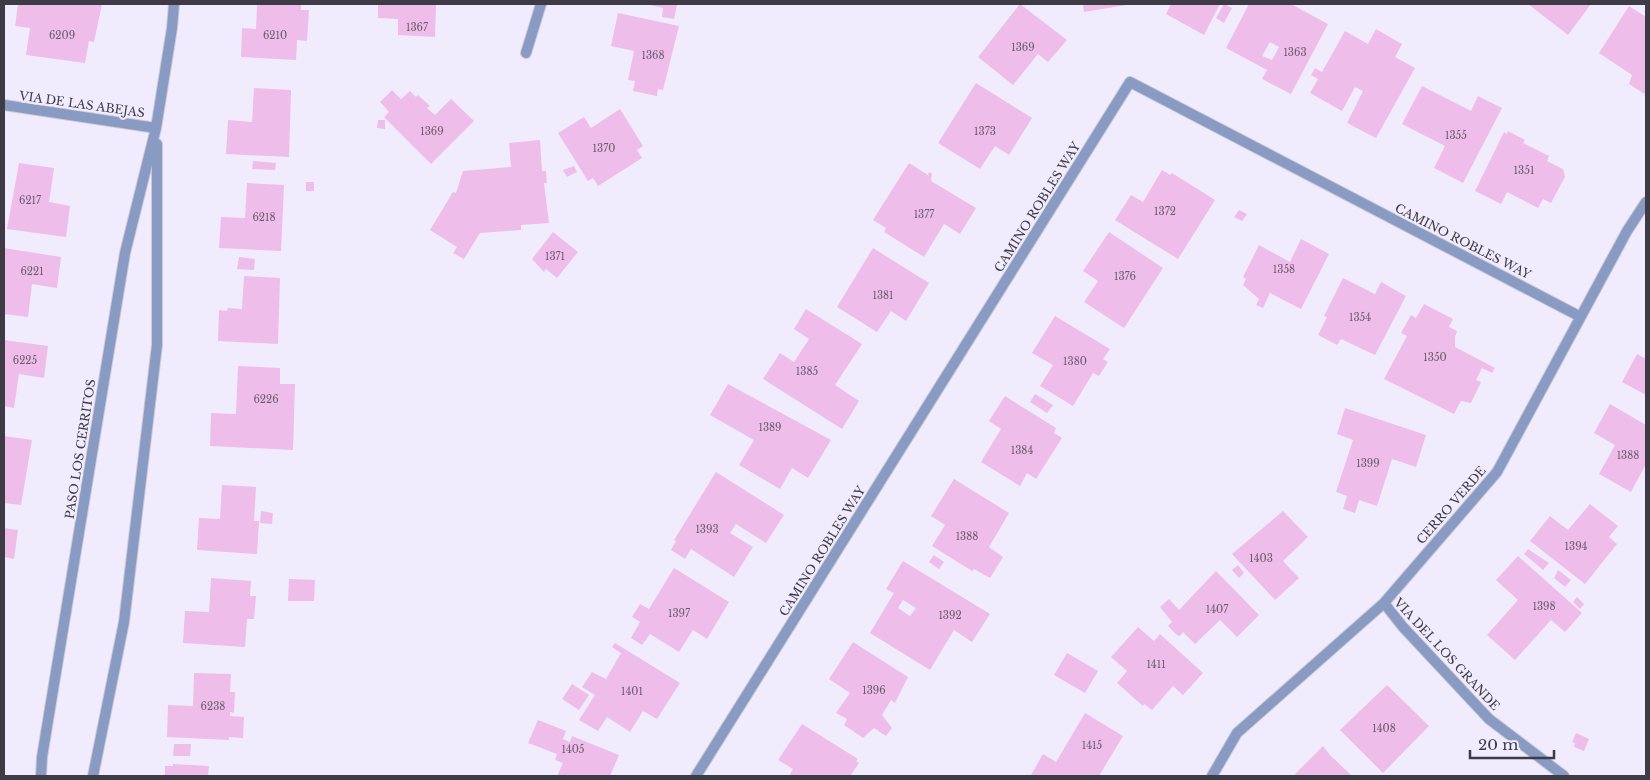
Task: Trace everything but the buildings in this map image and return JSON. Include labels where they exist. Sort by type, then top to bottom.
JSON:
[{"type":"street","name":"PASO LOS CERRITOS","points":[[41,776],[42,757],[126,252],[156,128],[174,4]]},
{"type":"street","points":[[526,53],[541,4]]},
{"type":"street","name":"CAMINO ROBLES WAY","points":[[696,776],[1130,82],[1580,316]]},
{"type":"street","name":"VIA DE LAS ABEJAS","points":[[4,105],[156,128]]},
{"type":"street","name":"PASO LOS CERRITOS","points":[[93,776],[124,622],[157,345],[156,128]]},
{"type":"street","name":"CERRO VERDE","points":[[1212,776],[1237,733],[1384,603],[1497,472],[1626,231],[1646,202]]},
{"type":"street","name":"VIA DEL LOS GRANDE","points":[[1384,603],[1403,627],[1489,719],[1564,776]]}]
